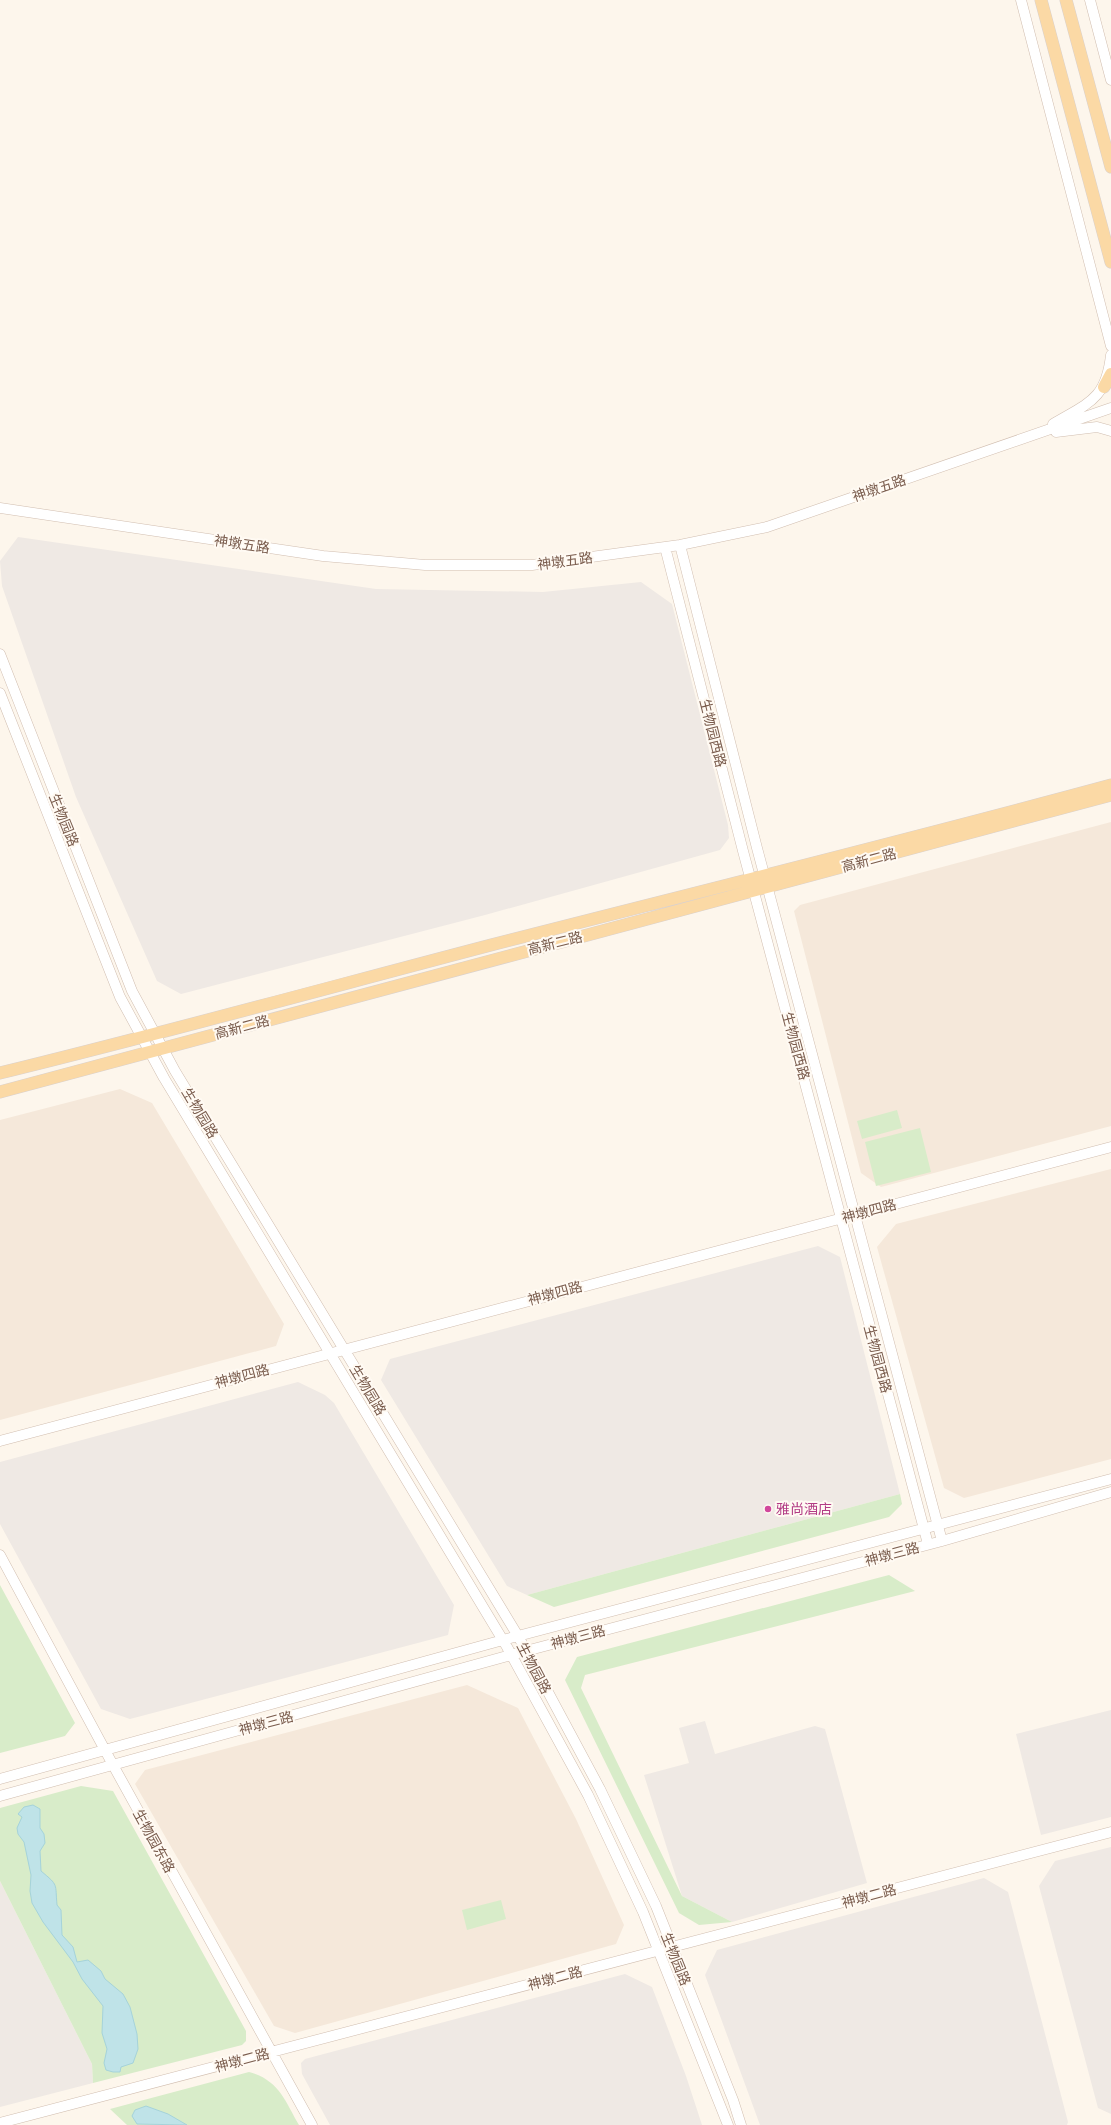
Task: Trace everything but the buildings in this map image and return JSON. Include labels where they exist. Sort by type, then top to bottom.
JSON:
[{"type":"main road","points":[[1041,0],[1111,262]]},
{"type":"main road","points":[[1066,0],[1111,167]]},
{"type":"main road","points":[[1104,387],[1111,374]]},
{"type":"main road","name":"高新二路","points":[[0,1073],[156,1035],[326,988],[988,818],[1111,784]]},
{"type":"main road","name":"高新二路","points":[[0,1092],[164,1049],[426,976],[768,888],[1109,796]]},
{"type":"street","points":[[1021,0],[1111,346]]},
{"type":"street","points":[[1090,0],[1111,80]]},
{"type":"street","points":[[1035,434],[1092,401],[1104,387],[1109,372],[1111,355]]},
{"type":"street","name":"神墩五路","points":[[0,508],[323,556],[425,565],[532,565],[680,545],[767,526],[1111,408]]},
{"type":"street","points":[[1035,434],[1097,427],[1111,431]]},
{"type":"street","name":"生物园西路","points":[[680,545],[768,888],[942,1541]]},
{"type":"street","name":"生物园西路","points":[[665,547],[840,1218],[928,1544]]},
{"type":"street","name":"生物园路","points":[[0,654],[132,991],[164,1049],[343,1349],[518,1636],[600,1789],[656,1906],[733,2100],[741,2125]]},
{"type":"street","name":"生物园路","points":[[0,694],[120,997],[168,1085],[503,1640],[588,1795],[643,1912],[728,2125]]},
{"type":"street","name":"神墩四路","points":[[0,1441],[1111,1147]]},
{"type":"street","name":"神墩三路","points":[[0,1779],[106,1751],[503,1640],[1111,1479]]},
{"type":"street","name":"神墩三路","points":[[0,1796],[525,1651],[942,1541],[1111,1492]]},
{"type":"street","name":"生物园东路","points":[[0,1555],[113,1765],[312,2125]]},
{"type":"street","name":"神墩二路","points":[[0,2123],[1111,1832]]},
{"type":"shaded area","points":[[18,537],[376,589],[543,592],[641,582],[672,604],[728,825],[729,838],[720,850],[485,915],[181,994],[157,981],[76,797],[2,586],[0,561]]},
{"type":"shaded area","points":[[1111,822],[1111,1126],[881,1187],[861,1173],[794,911],[800,905]]},
{"type":"shaded area","points":[[120,1089],[152,1103],[284,1324],[276,1346],[0,1420],[0,1120]]},
{"type":"shaded area","points":[[1111,1169],[1111,1459],[964,1498],[944,1488],[877,1247],[896,1224]]},
{"type":"shaded area","points":[[818,1246],[840,1257],[900,1494],[527,1595],[507,1586],[381,1380],[390,1359]]},
{"type":"shaded area","points":[[298,1382],[325,1395],[334,1403],[454,1605],[448,1635],[130,1719],[101,1709],[0,1524],[0,1462]]},
{"type":"shaded area","points":[[467,1685],[518,1708],[576,1819],[624,1925],[616,1944],[295,2033],[274,2026],[135,1784],[145,1770]]},
{"type":"shaded area","points":[[1111,1710],[1111,1817],[1041,1835],[1016,1734]]},
{"type":"shaded area","points":[[705,1721],[715,1754],[815,1726],[825,1729],[867,1883],[732,1922],[682,1896],[644,1775],[689,1763],[679,1728]]},
{"type":"shaded area","points":[[1111,1847],[1111,2114],[1098,2108],[1039,1886],[1055,1861]]},
{"type":"shaded area","points":[[984,1878],[1008,1892],[1068,2122],[1067,2125],[760,2125],[705,1975],[717,1950]]},
{"type":"shaded area","points":[[0,1881],[92,2064],[93,2083],[0,2107]]},
{"type":"shaded area","points":[[625,1974],[652,1987],[686,2076],[702,2125],[330,2125],[302,2074],[301,2063],[305,2059]]},
{"type":"green space","points":[[897,1110],[902,1128],[862,1139],[857,1121]]},
{"type":"green space","points":[[920,1128],[931,1172],[876,1186],[865,1142]]},
{"type":"green space","points":[[900,1494],[902,1504],[889,1517],[554,1607],[527,1595]]},
{"type":"green space","points":[[889,1575],[915,1591],[585,1675],[581,1688],[682,1896],[732,1922],[699,1925],[679,1913],[565,1680],[577,1657]]},
{"type":"green space","points":[[0,1585],[75,1723],[65,1736],[0,1753]]},
{"type":"green space","points":[[81,1786],[113,1791],[246,2031],[246,2041],[242,2045],[93,2083],[92,2064],[0,1881],[0,1808]]},
{"type":"green space","points":[[501,1900],[506,1919],[467,1930],[462,1910]]},
{"type":"green space","points":[[249,2072],[268,2080],[280,2092],[299,2125],[127,2125],[110,2109]]},
{"type":"water","points":[[33,1805],[40,1809],[40,1828],[44,1834],[45,1843],[40,1851],[41,1871],[55,1885],[57,1905],[61,1910],[62,1935],[73,1947],[77,1962],[88,1960],[101,1971],[105,1979],[123,1994],[130,2007],[137,2034],[138,2049],[133,2063],[121,2067],[120,2072],[106,2070],[104,2063],[107,2049],[102,2033],[103,2006],[82,1979],[73,1962],[43,1922],[32,1903],[30,1891],[31,1875],[24,1842],[18,1834],[17,1828],[22,1817],[18,1814],[24,1807]]},
{"type":"water","points":[[146,2106],[168,2114],[187,2125],[137,2124],[132,2116],[135,2110]]},
{"type":"place","name":"雅尚酒店","points":[[768,1509]]}]
